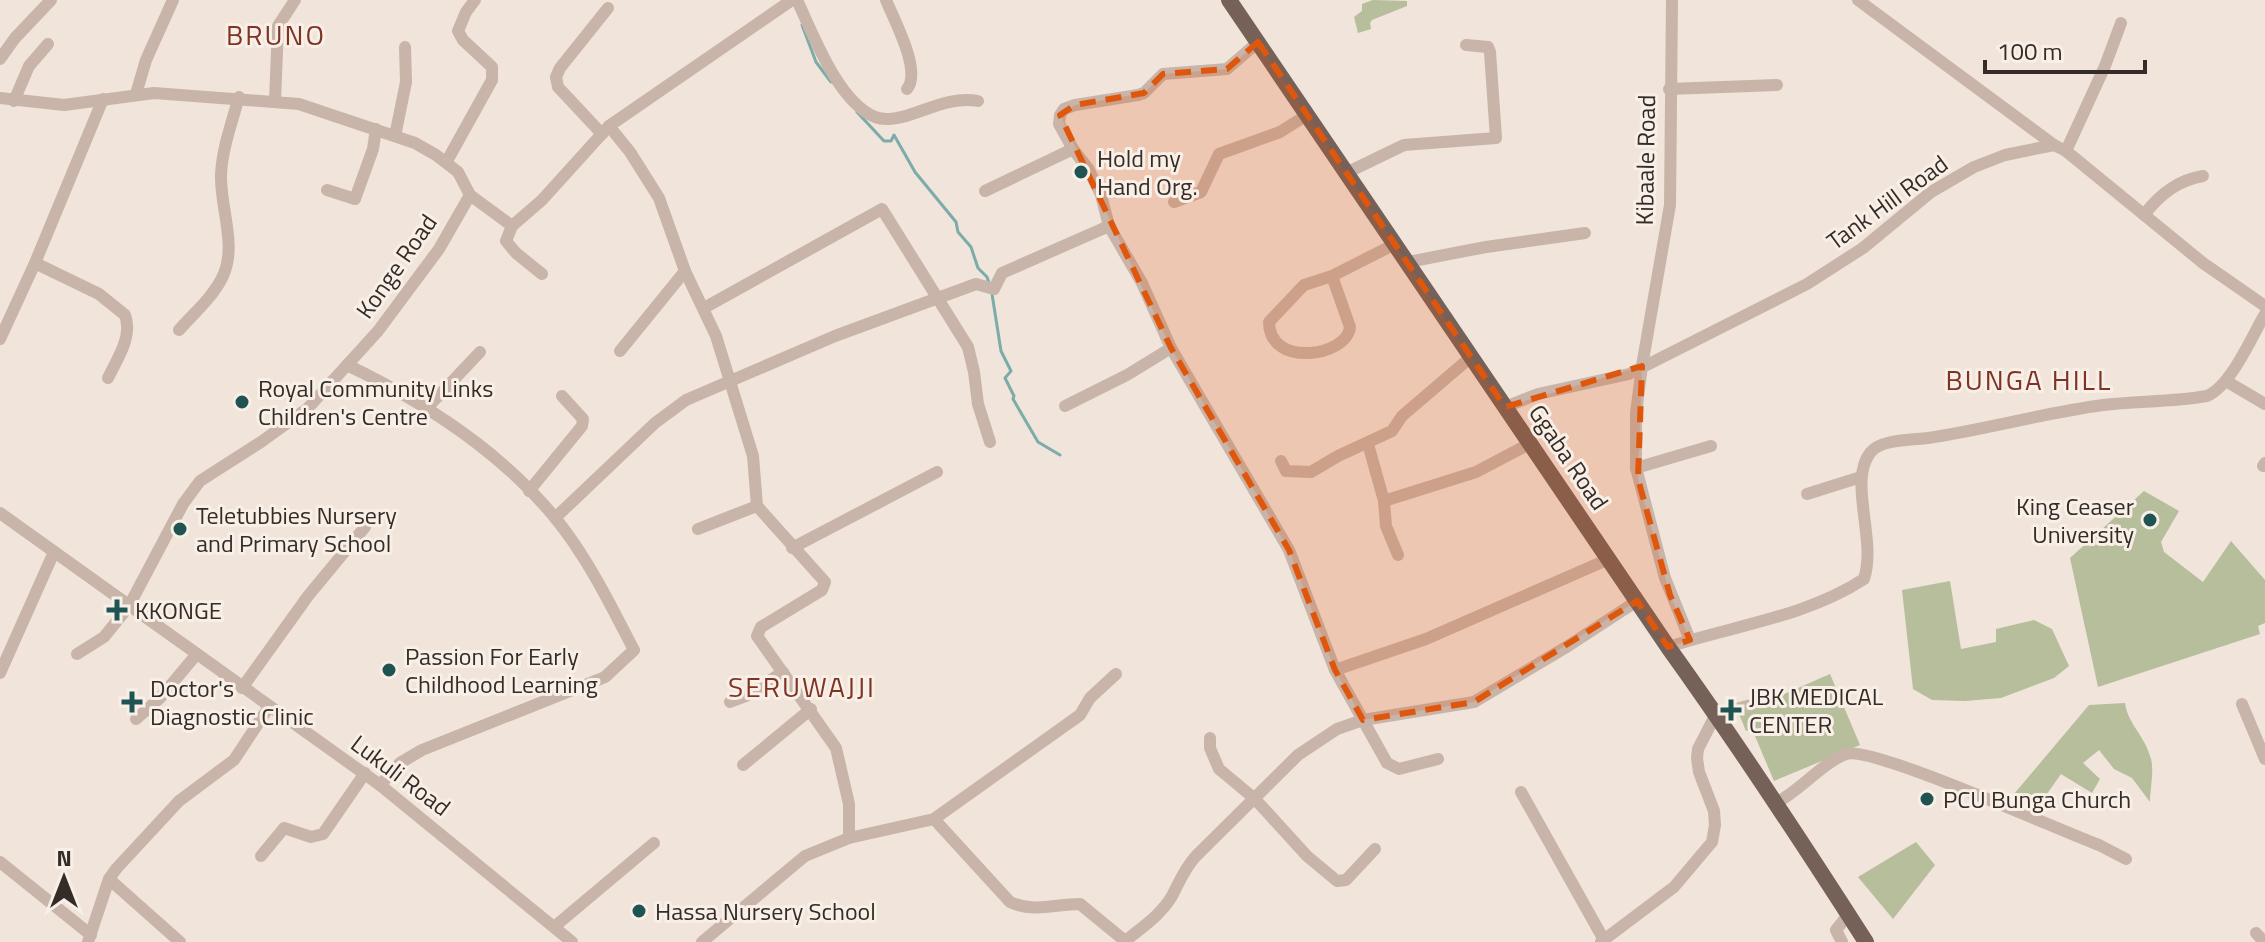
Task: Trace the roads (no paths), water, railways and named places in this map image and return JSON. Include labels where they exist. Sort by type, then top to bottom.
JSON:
[{"type":"main road","name":"Ggaba Road","points":[[1229,0],[1716,714],[1866,942]]},
{"type":"street","points":[[0,59],[51,0]]},
{"type":"street","points":[[136,94],[146,60],[173,0]]},
{"type":"street","points":[[275,101],[278,26],[295,0]]},
{"type":"street","points":[[447,161],[493,73],[492,67],[463,40],[458,31],[475,0]]},
{"type":"street","points":[[542,274],[506,241],[512,226],[542,200],[606,130],[795,0],[828,66],[855,102],[871,115],[894,119],[955,100],[978,101]]},
{"type":"street","points":[[886,0],[913,71],[911,85],[907,89]]},
{"type":"street","name":"Kibaale Road","points":[[1672,0],[1670,213],[1642,366],[1636,413],[1636,468],[1670,595],[1690,640]]},
{"type":"street","points":[[1858,0],[2060,148],[2203,263],[2265,306]]},
{"type":"street","points":[[608,8],[560,68],[556,77],[558,87],[630,152],[659,198],[685,271],[704,308],[731,379],[755,465],[757,506],[826,585],[758,629],[759,640],[836,748],[849,804],[849,838]]},
{"type":"street","points":[[2060,148],[2105,66],[2121,23]]},
{"type":"street","points":[[1258,42],[1222,71],[1163,74],[1144,93],[1069,106],[1058,119],[1073,149],[1089,170],[1101,195],[1109,226],[1142,283],[1171,348],[1289,550],[1335,670],[1363,720],[1392,767],[1399,769],[1438,759]]},
{"type":"street","points":[[14,101],[29,66],[48,44]]},
{"type":"street","points":[[1346,173],[1404,145],[1496,138],[1490,52],[1488,47],[1466,45]]},
{"type":"street","points":[[395,136],[406,82],[405,47]]},
{"type":"street","points":[[1669,89],[1777,85]]},
{"type":"street","points":[[0,98],[64,105],[136,94],[239,97],[320,109],[415,143],[447,161],[458,172],[470,195],[512,226]]},
{"type":"street","points":[[179,330],[211,294],[222,278],[227,263],[229,250],[221,173],[239,97]]},
{"type":"street","points":[[0,339],[103,99]]},
{"type":"street","points":[[1174,202],[1201,192],[1219,154],[1280,132],[1307,115]]},
{"type":"street","points":[[327,190],[355,199],[373,149],[376,129]]},
{"type":"street","name":"Tank Hill Road","points":[[1505,407],[1538,394],[1629,374],[1807,284],[1863,248],[1931,192],[1974,167],[2005,155],[2060,148]]},
{"type":"street","points":[[985,191],[1073,149]]},
{"type":"street","points":[[2144,215],[2164,193],[2203,176]]},
{"type":"street","name":"Konge Road","points":[[77,654],[104,637],[129,606],[183,504],[200,481],[308,408],[407,295],[439,249],[470,195]]},
{"type":"street","points":[[704,308],[882,209],[968,347],[978,404],[990,442]]},
{"type":"street","points":[[555,518],[670,411],[731,379],[835,336],[978,284],[994,289],[1002,273],[1109,226]]},
{"type":"street","points":[[1408,262],[1585,233]]},
{"type":"street","points":[[1332,276],[1350,327],[1349,335],[1342,342],[1315,352],[1282,349],[1271,337],[1269,328],[1273,314],[1304,285],[1332,276],[1395,244]]},
{"type":"street","points":[[35,263],[99,294],[125,315],[126,339],[108,378]]},
{"type":"street","points":[[620,351],[685,271]]},
{"type":"street","points":[[1668,647],[1783,614],[1850,589],[1864,579],[1869,539],[1861,477],[1870,453],[1881,444],[1957,433],[2074,409],[2207,396],[2226,381],[2265,314]]},
{"type":"street","points":[[1065,406],[1127,375],[1171,348]]},
{"type":"street","points":[[427,408],[480,352]]},
{"type":"street","points":[[1281,461],[1286,471],[1291,473],[1311,472],[1392,431],[1402,416],[1471,357]]},
{"type":"street","points":[[347,365],[395,388],[427,408],[489,454],[529,491],[555,518],[581,553],[634,650],[605,677],[422,750],[400,763],[380,785]]},
{"type":"street","points":[[2226,381],[2265,404]]},
{"type":"street","points":[[529,491],[582,426],[583,419],[562,396]]},
{"type":"street","points":[[1384,501],[1476,472],[1531,443]]},
{"type":"street","points":[[1368,444],[1384,501],[1386,526],[1398,555]]},
{"type":"street","points":[[1636,468],[1711,446]]},
{"type":"street","points":[[792,548],[937,472]]},
{"type":"street","points":[[1807,494],[1861,477]]},
{"type":"street","points":[[698,529],[757,506]]},
{"type":"street","name":"Lukuli Road","points":[[0,513],[365,773],[572,942]]},
{"type":"street","points":[[242,688],[308,596],[365,527]]},
{"type":"street","points":[[0,673],[54,552]]},
{"type":"street","points":[[1335,670],[1438,634],[1609,559]]},
{"type":"street","points":[[934,819],[1010,902],[1021,908],[1036,909],[1080,904],[1125,942],[1159,913],[1173,894],[1183,870],[1298,755],[1316,741],[1363,720],[1474,702],[1637,601]]},
{"type":"street","points":[[136,719],[160,698],[196,655]]},
{"type":"street","points":[[730,702],[746,696],[783,672]]},
{"type":"street","points":[[702,942],[805,856],[849,838],[934,819],[1080,715],[1090,698],[1116,674]]},
{"type":"street","points":[[2242,704],[2265,759]]},
{"type":"street","points":[[1521,792],[1602,941],[1674,887],[1712,842],[1714,811],[1699,772],[1698,749],[1716,714],[1751,705]]},
{"type":"street","points":[[0,862],[90,938],[109,879],[179,801],[234,760],[269,707]]},
{"type":"street","points":[[743,765],[811,709]]},
{"type":"street","points":[[1210,738],[1210,748],[1219,769],[1255,799],[1307,856],[1337,881],[1346,880],[1375,849]]},
{"type":"street","points":[[1776,803],[1838,758],[1854,753],[1919,773],[2099,845],[2126,859]]},
{"type":"street","points":[[261,856],[284,828],[311,837],[323,834],[365,773]]},
{"type":"street","points":[[554,927],[654,843]]},
{"type":"street","points":[[109,879],[180,942]]},
{"type":"street","points":[[1842,942],[1836,930],[1848,915]]},
{"type":"waterway","points":[[802,25],[816,62],[831,82]]},
{"type":"waterway","points":[[857,112],[884,141],[891,141],[894,135],[915,172],[956,222],[958,232],[971,247],[978,268],[989,283]]},
{"type":"waterway","points":[[992,294],[1001,351],[1011,371],[1005,378],[1013,399],[1038,442],[1060,455]]},
{"type":"place","name":"Hold my Hand Org.","points":[[1081,172]]},
{"type":"place","name":"Royal Community Links Children's Centre","points":[[242,402]]},
{"type":"place","name":"King Ceaser University","points":[[2150,520]]},
{"type":"place","name":"Teletubbies Nursery and Primary School","points":[[180,529]]},
{"type":"place","name":"KKONGE","points":[[117,610]]},
{"type":"place","name":"Passion For Early Childhood Learning","points":[[389,670]]},
{"type":"place","name":"Doctor's Diagnostic Clinic","points":[[132,702]]},
{"type":"place","name":"JBK MEDICAL CENTER","points":[[1731,710]]},
{"type":"place","name":"PCU Bunga Church","points":[[1927,799]]},
{"type":"place","name":"Hassa Nursery School","points":[[639,911]]},
{"type":"district","name":"BRUNO","points":[[276,34]]},
{"type":"district","name":"BUNGA HILL","points":[[2029,379]]},
{"type":"district","name":"SERUWAJJI","points":[[802,686]]}]
